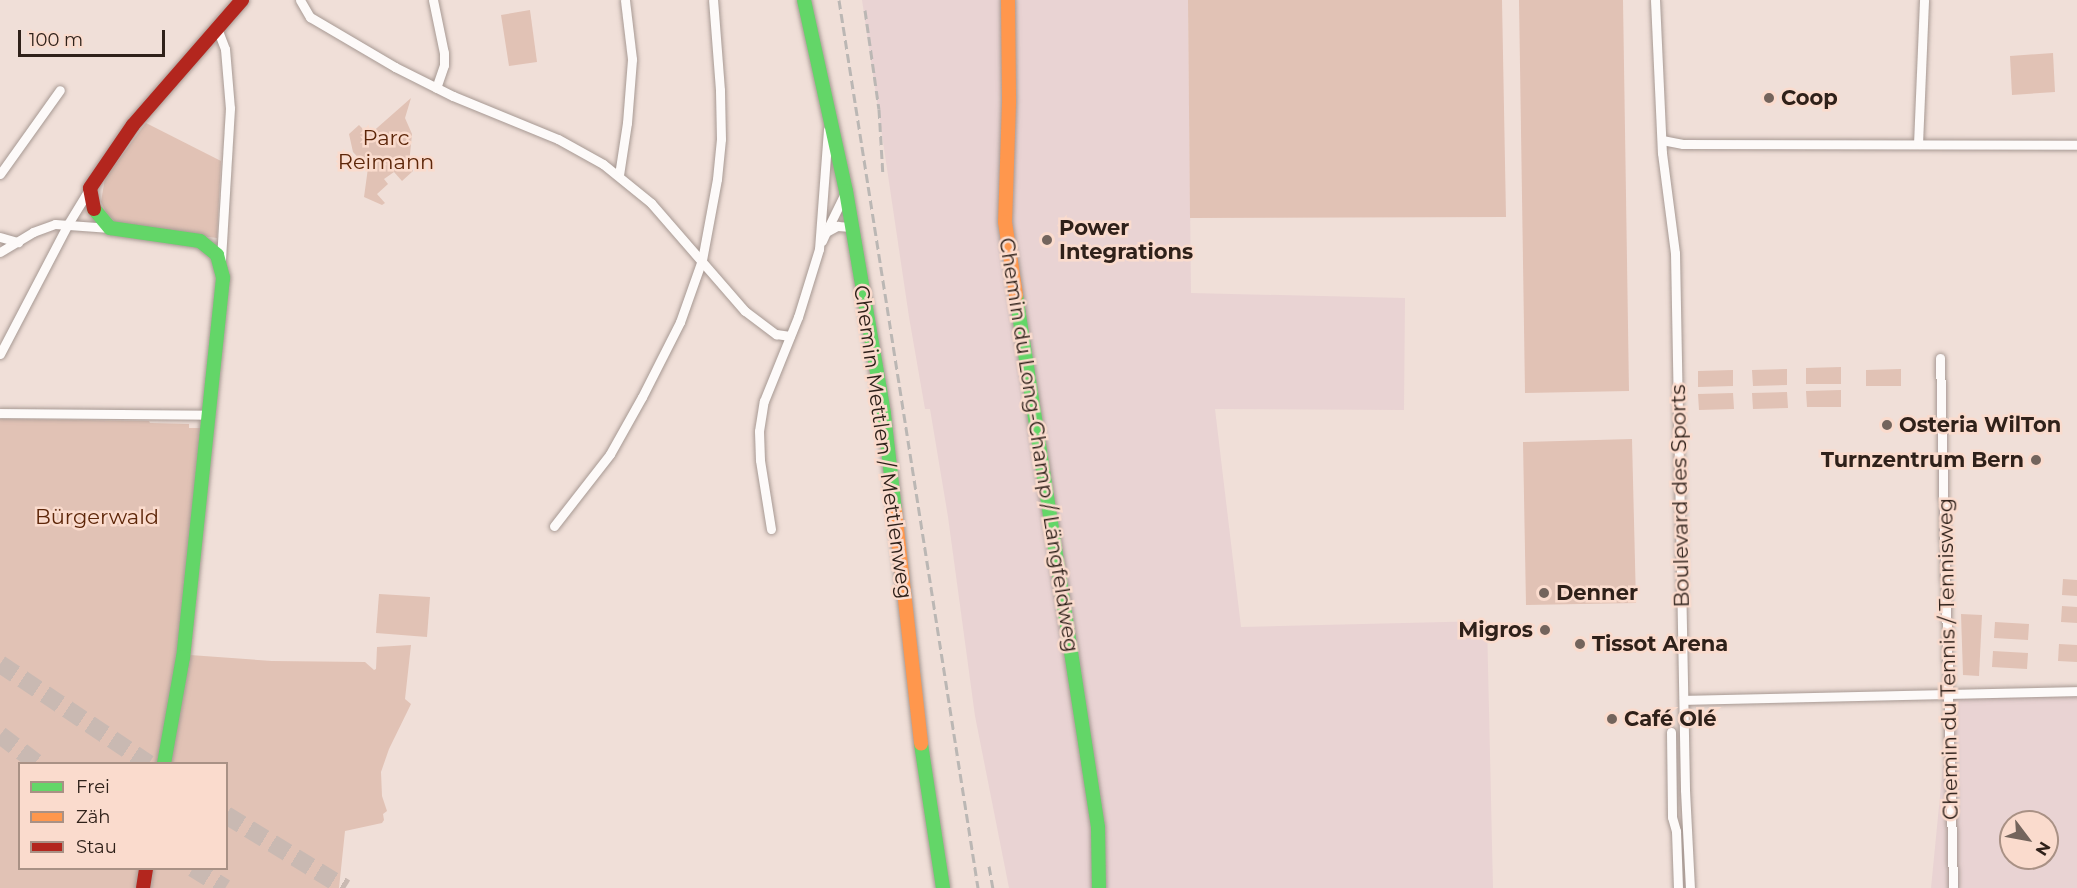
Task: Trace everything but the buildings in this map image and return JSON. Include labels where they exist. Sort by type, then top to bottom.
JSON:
[{"type":"street","points":[[0,354],[68,224],[133,125],[242,0]]},
{"type":"street","points":[[300,0],[310,17],[436,88],[558,139],[619,175],[651,203],[745,311],[776,334],[790,336]]},
{"type":"street","points":[[434,0],[444,53],[444,65],[436,88]]},
{"type":"street","points":[[619,175],[627,123],[632,59],[625,0]]},
{"type":"street","points":[[554,526],[574,504],[610,453],[642,397],[680,322],[702,260],[717,179],[721,139],[720,90],[713,0]]},
{"type":"street","name":"Chemin Mettlen / Mettlenweg","points":[[804,0],[846,190],[884,414],[920,740],[943,888]]},
{"type":"street","name":"Chemin du Long-Champ / Längfeldweg","points":[[1008,0],[1009,104],[1005,222],[1098,827],[1099,888]]},
{"type":"street","name":"Boulevard des Sports","points":[[1655,0],[1662,140],[1675,253],[1690,888]]},
{"type":"street","points":[[1918,144],[1924,0]]},
{"type":"street","points":[[164,762],[183,657],[223,278],[221,266],[230,108],[225,49],[217,28]]},
{"type":"street","points":[[0,174],[60,90]]},
{"type":"street","points":[[819,249],[829,113]]},
{"type":"street","points":[[1662,140],[1683,144],[2077,145]]},
{"type":"street","points":[[90,188],[93,208],[110,228]]},
{"type":"street","points":[[771,529],[760,460],[759,430],[764,401],[790,336],[819,249],[846,190]]},
{"type":"street","points":[[0,252],[55,224],[68,224],[200,241],[213,250],[221,266]]},
{"type":"street","points":[[826,232],[837,226],[852,227]]},
{"type":"street","points":[[0,237],[18,242]]},
{"type":"street","name":"Chemin du Tennis / Tennisweg","points":[[1940,358],[1953,888]]},
{"type":"street","points":[[0,413],[209,415]]},
{"type":"street","points":[[1684,700],[2077,691]]},
{"type":"street","points":[[1671,732],[1672,817],[1677,831],[1678,888]]},
{"type":"street","points":[[143,888],[146,870]]},
{"type":"shaded area","points":[[862,0],[1188,0],[1191,293],[1405,298],[1404,410],[1215,409],[1241,627],[1487,621],[1493,888],[1009,888],[975,716],[948,517],[930,409],[925,409],[909,317]]},
{"type":"shaded area","points":[[2077,691],[2077,888],[1931,888],[1950,694]]},
{"type":"green space","points":[[1188,0],[1502,0],[1506,217],[1190,218]]},
{"type":"green space","points":[[1519,0],[1623,0],[1629,391],[1525,393]]},
{"type":"green space","points":[[530,10],[537,62],[509,66],[501,15]]},
{"type":"green space","points":[[2053,53],[2055,92],[2012,95],[2010,56]]},
{"type":"green space","name":"Parc Reimann","points":[[411,98],[405,118],[412,134],[409,164],[413,171],[402,181],[394,172],[384,179],[388,184],[377,194],[385,203],[382,205],[364,197],[368,168],[353,152],[349,134],[359,125],[369,135]]},
{"type":"green space","points":[[146,123],[221,161],[217,238],[124,226],[114,221],[106,212],[101,202],[105,178]]},
{"type":"green space","points":[[1841,367],[1841,384],[1806,384],[1806,368]]},
{"type":"green space","points":[[1787,369],[1787,385],[1753,386],[1752,370]]},
{"type":"green space","points":[[1901,369],[1901,386],[1866,386],[1866,370]]},
{"type":"green space","points":[[1733,370],[1733,386],[1698,387],[1698,371]]},
{"type":"green space","points":[[1841,390],[1841,407],[1807,407],[1806,391]]},
{"type":"green space","points":[[1787,392],[1788,408],[1753,409],[1752,393]]},
{"type":"green space","points":[[1733,393],[1734,409],[1699,410],[1698,394]]},
{"type":"green space","name":"Bürgerwald","points":[[0,419],[149,421],[150,423],[189,424],[189,428],[204,428],[190,655],[272,661],[365,662],[374,670],[376,669],[377,647],[411,645],[405,699],[411,704],[389,749],[381,772],[382,796],[387,811],[383,814],[382,823],[345,831],[339,888],[0,888]]},
{"type":"green space","points":[[1632,439],[1636,603],[1526,605],[1523,442]]},
{"type":"green space","points":[[2063,579],[2077,580],[2077,596],[2062,595]]},
{"type":"green space","points":[[379,594],[430,597],[427,637],[376,633]]},
{"type":"green space","points":[[2062,606],[2077,607],[2077,623],[2061,622]]},
{"type":"green space","points":[[1961,614],[1982,615],[1979,676],[1963,675]]},
{"type":"green space","points":[[1995,622],[2029,624],[2028,640],[1994,638]]},
{"type":"green space","points":[[2059,644],[2077,645],[2077,662],[2058,661]]},
{"type":"green space","points":[[1993,651],[2028,653],[2027,669],[1992,667]]},
{"type":"tunnel","points":[[0,664],[146,762]]},
{"type":"tunnel","points":[[0,735],[35,762]]},
{"type":"tunnel","points":[[228,816],[345,888]]},
{"type":"tunnel","points":[[196,870],[225,888]]},
{"type":"railway","points":[[839,0],[978,888]]},
{"type":"railway","points":[[865,10],[879,109],[883,176]]},
{"type":"railway","points":[[989,866],[993,888]]},
{"type":"traffic: fast","points":[[804,0],[846,191],[884,414],[895,511]]},
{"type":"traffic: fast","points":[[94,209],[110,228],[200,241],[217,255],[223,278],[183,657],[164,762]]},
{"type":"traffic: fast","points":[[1016,295],[1098,827],[1099,888]]},
{"type":"traffic: fast","points":[[921,744],[943,888]]},
{"type":"traffic: slow","points":[[1008,0],[1009,103],[1005,222],[1016,295]]},
{"type":"traffic: slow","points":[[895,511],[921,744]]},
{"type":"traffic: jam","points":[[94,209],[90,188],[133,125],[242,0]]},
{"type":"traffic: jam","points":[[143,888],[146,870]]},
{"type":"place","name":"Coop","points":[[1769,98]]},
{"type":"place","name":"Power Integrations","points":[[1047,240]]},
{"type":"place","name":"Osteria WilTon","points":[[1887,425]]},
{"type":"place","name":"Turnzentrum Bern","points":[[2036,460]]},
{"type":"place","name":"Denner","points":[[1544,593]]},
{"type":"place","name":"Migros","points":[[1545,630]]},
{"type":"place","name":"Tissot Arena","points":[[1580,644]]},
{"type":"place","name":"Café Olé","points":[[1612,719]]}]
